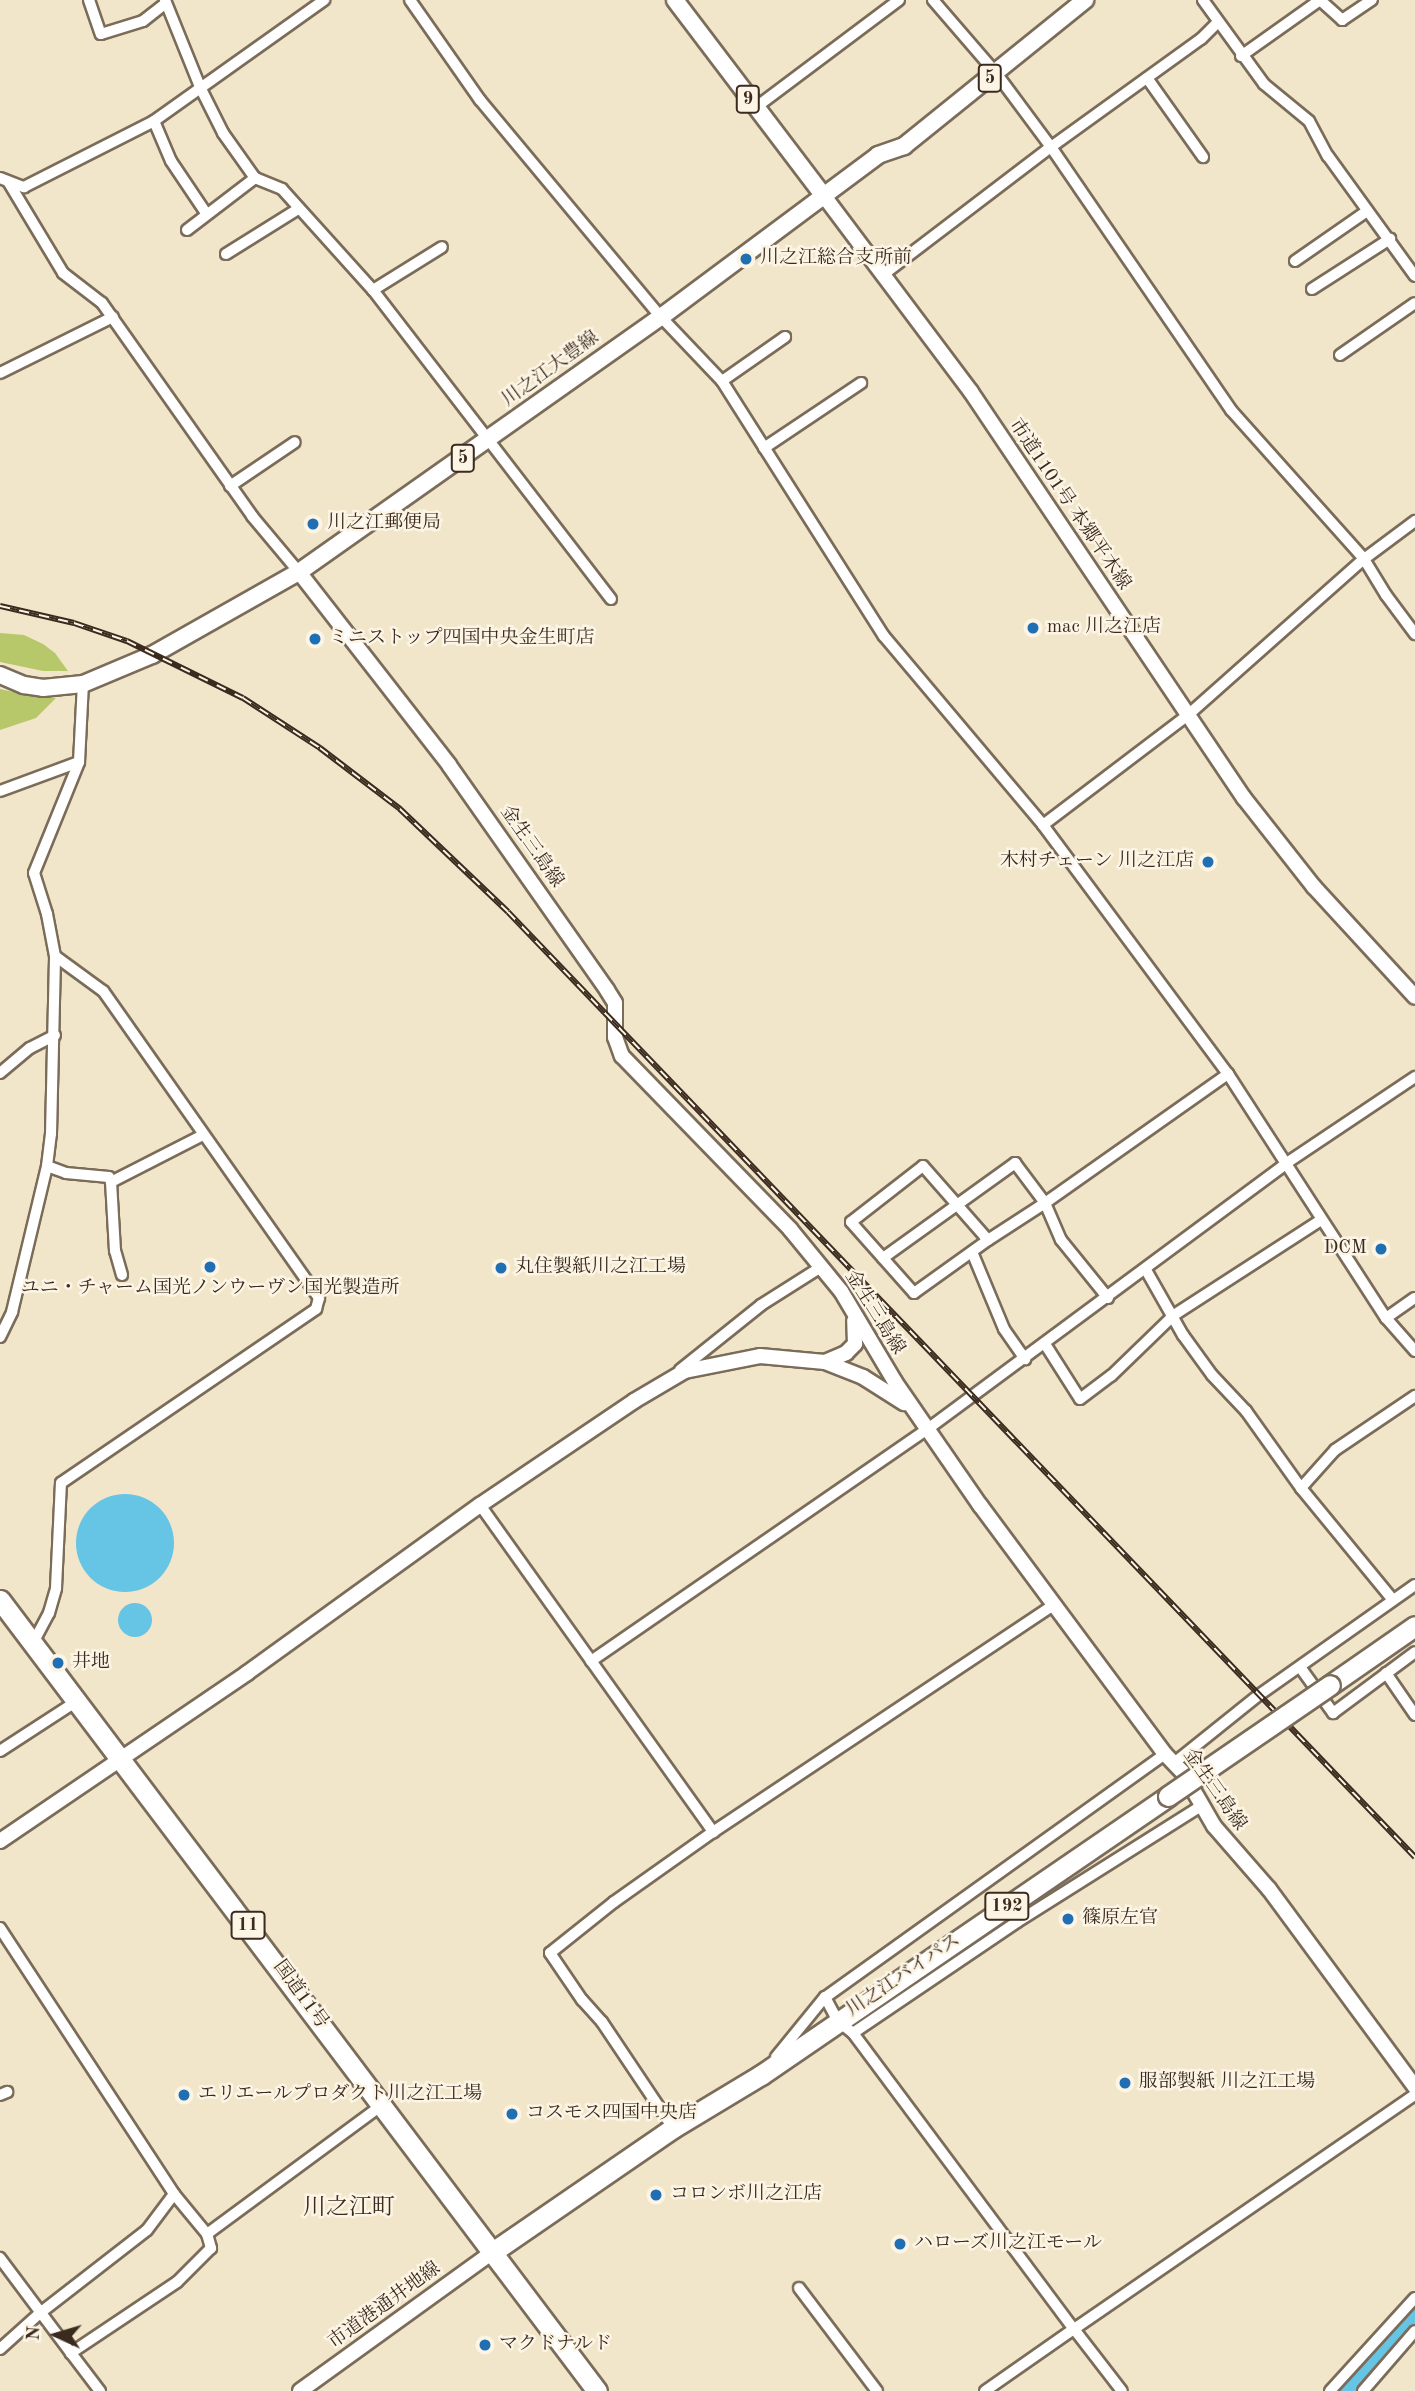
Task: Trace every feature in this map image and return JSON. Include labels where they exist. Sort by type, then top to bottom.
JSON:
[{"type":"highway","name":"国道11号","points":[[0,1600],[597,2391]]},
{"type":"highway","name":"川之江バイパス","points":[[494,2252],[673,2127],[846,2027],[1167,1796],[1415,1626]]},
{"type":"main road","name":"9","points":[[675,0],[824,196]]},
{"type":"main road","name":"川之江大豊線","points":[[0,675],[24,685],[43,688],[83,684],[152,655],[299,572],[661,317],[878,156],[904,146],[1086,0]]},
{"type":"street","points":[[89,0],[101,34],[143,21],[165,2],[201,89],[223,133],[255,178],[282,189],[373,290],[487,442],[611,599]]},
{"type":"street","points":[[5,181],[24,187],[154,121],[324,0]]},
{"type":"street","points":[[410,0],[480,100],[661,317],[722,381],[884,636],[1043,825],[1228,1074],[1289,1163],[1321,1220],[1386,1318],[1415,1351]]},
{"type":"street","points":[[755,108],[899,0]]},
{"type":"street","points":[[933,0],[996,73],[1051,147],[1231,410],[1364,559],[1385,595],[1415,634]]},
{"type":"street","points":[[1203,0],[1217,23],[1264,84],[1309,121],[1328,156],[1415,276]]},
{"type":"street","points":[[1241,56],[1320,0],[1342,20],[1372,0]]},
{"type":"street","points":[[884,274],[1051,147],[1201,39],[1217,23]]},
{"type":"street","points":[[1147,78],[1203,157]]},
{"type":"street","points":[[154,121],[171,161],[206,213]]},
{"type":"street","points":[[187,230],[255,178]]},
{"type":"street","points":[[5,181],[63,273],[102,303],[230,486],[299,572]]},
{"type":"street","name":"市道1101号 本郷平木線","points":[[824,196],[971,392],[1244,798],[1314,887],[1415,997]]},
{"type":"street","points":[[226,254],[298,209]]},
{"type":"street","points":[[1294,261],[1367,211]]},
{"type":"street","points":[[1312,289],[1390,239]]},
{"type":"street","points":[[373,290],[442,247]]},
{"type":"street","points":[[1340,355],[1415,303]]},
{"type":"street","points":[[0,373],[113,317]]},
{"type":"street","points":[[722,381],[785,337]]},
{"type":"street","points":[[764,448],[861,383]]},
{"type":"street","points":[[230,486],[295,442]]},
{"type":"street","points":[[1043,825],[1188,715],[1364,559],[1415,521]]},
{"type":"street","name":"金生三島線","points":[[299,572],[449,765],[607,990],[617,1009],[615,1037],[622,1056],[790,1229],[821,1266],[852,1311],[871,1345],[1053,1605],[1184,1774],[1201,1806],[1229,1845],[1269,1889],[1415,2087]]},
{"type":"street","points":[[0,1337],[12,1312],[47,1166],[55,1035],[55,956],[47,914],[34,873],[79,762],[83,684]]},
{"type":"street","points":[[0,791],[79,762]]},
{"type":"street","points":[[33,1643],[50,1613],[56,1588],[61,1483],[316,1309],[319,1298],[103,991],[55,956]]},
{"type":"street","points":[[2,1067],[55,1035]]},
{"type":"street","points":[[988,1240],[923,1166],[851,1222],[914,1293],[1228,1074]]},
{"type":"street","points":[[591,1661],[926,1424],[1025,1359],[1289,1163],[1415,1077]]},
{"type":"street","points":[[111,1182],[203,1135]]},
{"type":"street","points":[[883,1258],[1015,1163],[1045,1203],[1061,1240],[1108,1298]]},
{"type":"street","points":[[47,1166],[66,1173],[109,1177],[115,1251],[122,1275]]},
{"type":"street","points":[[1045,1344],[1080,1399],[1111,1376],[1174,1315],[1321,1220]]},
{"type":"street","points":[[972,1252],[1004,1329],[1025,1359]]},
{"type":"street","points":[[664,1383],[761,1305],[821,1266]]},
{"type":"street","points":[[1146,1270],[1183,1335],[1212,1375],[1246,1411],[1301,1488],[1393,1600]]},
{"type":"street","points":[[1386,1318],[1415,1298]]},
{"type":"street","points":[[825,1362],[846,1353],[855,1344],[856,1329],[852,1311]]},
{"type":"street","points":[[850,1372],[861,1367],[868,1359],[871,1345]]},
{"type":"street","points":[[0,1841],[121,1760],[480,1505],[685,1371],[732,1359],[760,1356],[825,1362],[895,1395],[926,1424]]},
{"type":"street","points":[[1301,1488],[1335,1450],[1415,1396]]},
{"type":"street","points":[[480,1505],[713,1832]]},
{"type":"street","points":[[761,2075],[825,1997],[1415,1585]]},
{"type":"street","points":[[673,2127],[602,2022],[582,2000],[550,1953],[614,1902],[713,1832],[1053,1605]]},
{"type":"street","points":[[1300,1667],[1333,1713],[1415,1652]]},
{"type":"street","points":[[1385,1673],[1415,1716]]},
{"type":"street","points":[[0,1751],[77,1701]]},
{"type":"street","points":[[846,2027],[1201,1806]]},
{"type":"street","points":[[0,1928],[174,2194],[207,2234],[211,2248],[192,2270],[71,2353]]},
{"type":"street","points":[[825,1997],[1122,2391]]},
{"type":"street","points":[[985,2391],[1415,2095]]},
{"type":"street","points":[[207,2234],[382,2105]]},
{"type":"street","points":[[0,2349],[40,2313],[147,2230],[174,2194]]},
{"type":"street","name":"市道港通井地線","points":[[300,2391],[494,2252]]},
{"type":"street","points":[[0,2258],[100,2391]]},
{"type":"street","points":[[799,2288],[877,2391]]},
{"type":"street","points":[[1330,2391],[1415,2298]]},
{"type":"street","points":[[1363,2391],[1415,2331]]},
{"type":"green space","points":[[0,633],[24,635],[43,644],[55,653],[68,671],[43,671],[0,662]]},
{"type":"green space","points":[[0,689],[56,698],[36,718],[0,730]]},
{"type":"water","points":[[125,1494],[144,1497],[160,1508],[171,1524],[174,1543],[171,1562],[160,1578],[144,1589],[125,1592],[106,1589],[90,1578],[79,1562],[76,1543],[79,1524],[90,1508],[106,1497]]},
{"type":"water","points":[[135,1603],[147,1608],[152,1620],[147,1632],[135,1637],[123,1632],[118,1620],[123,1608]]},
{"type":"waterway","points":[[1348,2391],[1415,2318]]},
{"type":"railway","points":[[0,606],[74,623],[127,641],[243,698],[320,748],[400,809],[508,912],[1415,1857]]},
{"type":"place","name":"川之江総合支所前","points":[[746,259]]},
{"type":"place","name":"川之江郵便局","points":[[313,524]]},
{"type":"place","name":"mac 川之江店","points":[[1033,628]]},
{"type":"place","name":"ミニストップ四国中央金生町店","points":[[315,639]]},
{"type":"place","name":"木村チェーン 川之江店","points":[[1208,862]]},
{"type":"place","name":"DCM","points":[[1381,1249]]},
{"type":"place","name":"ユニ・チャーム国光ノンウーヴン国光製造所","points":[[210,1267]]},
{"type":"place","name":"丸住製紙川之江工場","points":[[501,1268]]},
{"type":"place","name":"井地","points":[[58,1663]]},
{"type":"place","name":"篠原左官","points":[[1068,1919]]},
{"type":"place","name":"服部製紙 川之江工場","points":[[1125,2083]]},
{"type":"place","name":"エリエールプロダクト川之江工場","points":[[184,2095]]},
{"type":"place","name":"コスモス四国中央店","points":[[512,2114]]},
{"type":"place","name":"コロンボ川之江店","points":[[656,2195]]},
{"type":"place","name":"ハローズ川之江モール","points":[[900,2244]]},
{"type":"place","name":"マクドナルド","points":[[485,2345]]},
{"type":"district","name":"川之江町","points":[[349,2208]]}]
